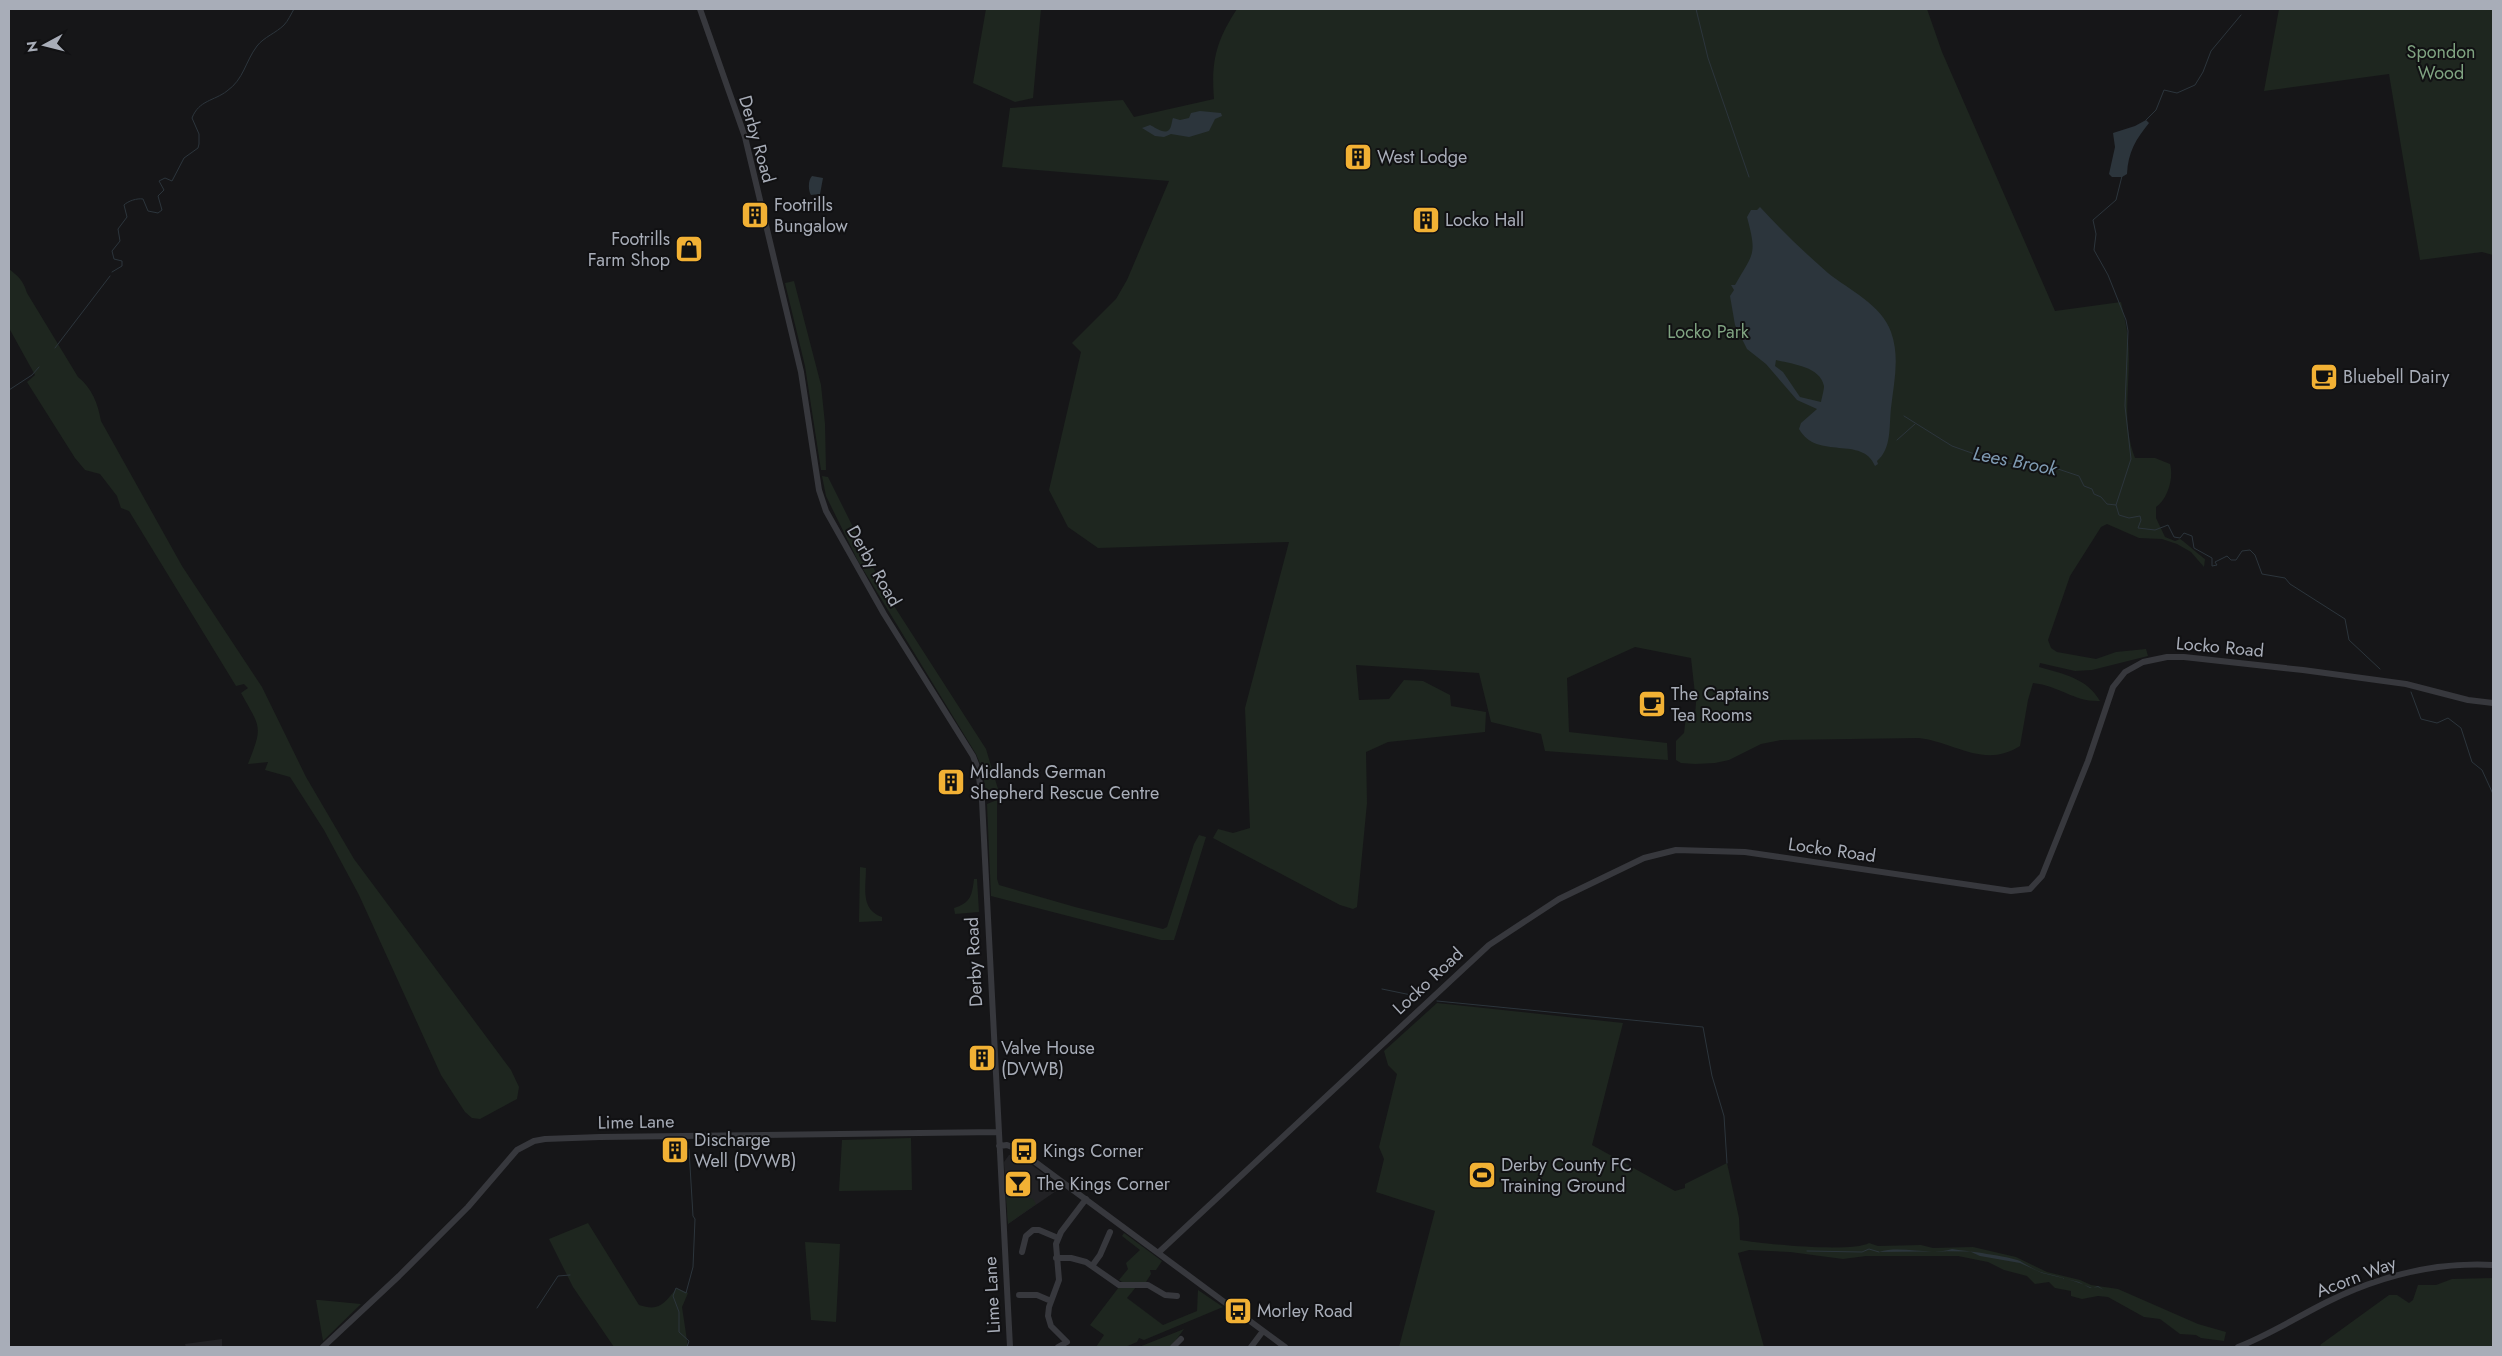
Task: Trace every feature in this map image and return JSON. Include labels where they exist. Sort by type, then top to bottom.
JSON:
[{"type":"street","name":"Derby Road","points":[[700,9],[744,137],[757,197],[771,241],[801,372],[819,490],[826,511],[884,614],[965,742],[978,770],[982,803],[998,1132]]},
{"type":"street","name":"Locko Road","points":[[1158,1253],[1489,945],[1559,899],[1644,858],[1676,850],[1745,852],[2001,890],[2026,891],[2037,884],[2052,854],[2116,681],[2134,666],[2154,659],[2196,658],[2355,676],[2406,684],[2468,700],[2493,703]]},
{"type":"street","name":"Lime Lane","points":[[323,1347],[399,1276],[468,1207],[517,1150],[534,1141],[591,1137],[998,1132],[1010,1347]]},
{"type":"street","points":[[999,1146],[1007,1145],[1020,1150],[1285,1347]]},
{"type":"street","points":[[1058,1347],[1067,1342],[1051,1326],[1048,1316],[1051,1301],[1059,1280],[1056,1258],[1058,1238],[1086,1199]]},
{"type":"street","points":[[1022,1252],[1020,1244],[1027,1234],[1033,1230],[1039,1230],[1058,1238]]},
{"type":"street","points":[[1092,1266],[1100,1255],[1110,1232]]},
{"type":"street","points":[[1056,1258],[1078,1259],[1092,1266],[1116,1284],[1148,1285],[1167,1299],[1177,1296]]},
{"type":"street","name":"Acorn Way","points":[[2242,1346],[2344,1294],[2384,1279],[2420,1270],[2449,1266],[2493,1265]]},
{"type":"street","points":[[1019,1295],[1028,1298],[1037,1295],[1051,1301]]},
{"type":"street","points":[[1251,1347],[1263,1331]]},
{"type":"street","points":[[1173,1347],[1181,1339]]},
{"type":"shaded area","points":[[1200,111],[1221,113],[1222,116],[1215,119],[1209,131],[1189,137],[1171,134],[1164,137],[1155,136],[1142,128],[1150,125],[1161,131],[1167,131],[1171,126],[1173,118],[1180,120],[1189,118],[1191,113]]},
{"type":"shaded area","points":[[2146,120],[2149,123],[2134,146],[2129,159],[2127,174],[2122,177],[2112,177],[2109,174],[2115,147],[2113,133],[2135,126]]},
{"type":"shaded area","points":[[812,176],[823,178],[820,194],[811,195],[810,193],[809,182]]},
{"type":"shaded area","points":[[1760,207],[1828,273],[1873,306],[1887,322],[1894,341],[1895,379],[1889,436],[1885,450],[1875,466],[1869,457],[1861,452],[1828,447],[1807,439],[1799,429],[1801,423],[1817,409],[1797,400],[1766,364],[1747,349],[1735,325],[1730,296],[1734,290],[1731,285],[1735,285],[1750,259],[1753,247],[1747,217],[1751,210],[1757,210]],"holes":[[[1776,360],[1804,367],[1817,374],[1824,386],[1821,402],[1800,397],[1783,372],[1775,366]]]},
{"type":"shaded area","points":[[1009,1155],[1018,1155],[1062,1187],[1008,1224],[1004,1162]]},
{"type":"shaded area","points":[[1952,1249],[1967,1251],[1943,1251]]},
{"type":"shaded area","points":[[1888,1250],[1933,1251],[1879,1252]]},
{"type":"shaded area","points":[[1970,1251],[2014,1259],[2041,1272],[2069,1280],[2042,1273],[2020,1263],[1980,1256]]},
{"type":"shaded area","points":[[222,1339],[222,1347],[186,1347],[185,1344]]},
{"type":"green space","points":[[986,9],[1041,9],[1033,98],[1015,102],[973,83]]},
{"type":"green space","name":"Locko Park","points":[[1237,9],[1927,9],[1942,52],[2055,311],[2121,302],[2129,355],[2128,429],[2135,458],[2155,458],[2170,464],[2169,487],[2164,499],[2156,507],[2156,518],[2165,537],[2175,541],[2180,539],[2205,559],[2204,567],[2191,552],[2177,544],[2162,539],[2139,538],[2107,524],[2101,527],[2070,576],[2048,640],[2051,648],[2057,652],[2096,659],[2116,652],[2146,649],[2148,656],[2092,670],[2075,671],[2040,663],[2039,667],[2081,682],[2095,693],[2100,701],[2074,697],[2051,687],[2033,683],[2020,746],[2007,752],[1982,755],[1919,738],[1781,740],[1761,744],[1729,760],[1695,764],[1681,763],[1676,760],[1676,741],[1684,733],[1686,716],[1695,716],[1696,703],[1691,658],[1635,647],[1567,678],[1569,732],[1667,743],[1668,760],[1545,751],[1541,734],[1491,722],[1479,673],[1356,665],[1359,700],[1389,699],[1404,680],[1423,681],[1450,695],[1451,706],[1486,712],[1485,732],[1388,742],[1366,752],[1367,803],[1357,907],[1353,909],[1340,905],[1213,838],[1218,829],[1233,833],[1250,828],[1245,708],[1289,542],[1098,548],[1068,527],[1049,490],[1081,352],[1072,343],[1116,299],[1127,280],[1169,181],[1002,167],[1010,108],[1123,100],[1134,117],[1214,99],[1213,73],[1216,52],[1224,31]]},
{"type":"green space","name":"Spondon Wood","points":[[2279,9],[2493,9],[2493,255],[2482,252],[2420,260],[2389,74],[2264,91]]},
{"type":"green space","points":[[9,269],[18,276],[78,377],[91,391],[101,421],[182,566],[262,687],[306,777],[354,859],[511,1070],[519,1087],[517,1099],[480,1119],[472,1118],[465,1112],[441,1075],[359,895],[324,830],[290,777],[265,770],[268,762],[248,764],[256,742],[258,727],[241,693],[248,688],[244,684],[236,686],[129,511],[121,508],[117,496],[100,474],[85,470],[75,458],[27,382],[35,375],[9,328]]},
{"type":"green space","points":[[794,281],[821,385],[825,424],[826,470],[821,470],[805,366],[785,283]]},
{"type":"green space","points":[[822,476],[828,477],[887,595],[986,749],[998,789],[990,798],[987,798],[982,768],[976,754],[858,561],[826,496]]},
{"type":"green space","points":[[997,800],[997,879],[999,885],[1075,907],[1163,929],[1167,927],[1194,844],[1199,835],[1206,837],[1174,940],[1161,940],[991,896],[987,804]]},
{"type":"green space","points":[[860,867],[866,868],[865,890],[867,903],[870,909],[882,917],[882,921],[859,922]]},
{"type":"green space","points":[[974,879],[977,879],[979,912],[955,914],[954,908],[964,904],[970,898]]},
{"type":"green space","name":"Derby County FC Training Ground","points":[[1437,1003],[1623,1023],[1592,1145],[1675,1191],[1685,1188],[1685,1184],[1727,1163],[1739,1218],[1740,1240],[1826,1248],[1859,1246],[1869,1243],[1878,1246],[1973,1247],[2016,1257],[2047,1272],[2080,1280],[2091,1285],[2118,1289],[2198,1324],[2226,1332],[2224,1341],[2201,1338],[2196,1335],[2180,1334],[2160,1319],[2144,1317],[2108,1297],[2098,1296],[2082,1299],[2071,1296],[2071,1291],[2055,1288],[2049,1282],[2035,1284],[2027,1276],[2004,1270],[1988,1262],[1958,1256],[1866,1256],[1843,1259],[1790,1252],[1749,1250],[1738,1253],[1764,1347],[1399,1347],[1435,1211],[1376,1192],[1384,1159],[1379,1147],[1397,1074],[1388,1065],[1384,1051]]},
{"type":"green space","points":[[911,1138],[912,1190],[839,1191],[842,1140]]},
{"type":"green space","points":[[1019,1195],[1033,1199],[1036,1204],[1008,1224],[1006,1196]]},
{"type":"green space","points":[[588,1223],[639,1305],[657,1307],[665,1302],[677,1288],[688,1293],[682,1307],[688,1347],[614,1347],[573,1287],[549,1239]]},
{"type":"green space","points":[[1124,1233],[1162,1261],[1156,1270],[1150,1270],[1151,1274],[1146,1282],[1124,1283],[1119,1280],[1128,1269],[1126,1263],[1140,1250],[1122,1236]]},
{"type":"green space","points":[[805,1242],[840,1244],[836,1322],[811,1320]]},
{"type":"green space","points":[[2493,1278],[2493,1347],[2322,1347],[2320,1345],[2389,1295],[2397,1295],[2409,1303],[2413,1300],[2418,1285],[2436,1285],[2452,1279]]},
{"type":"green space","points":[[1119,1287],[1136,1287],[1127,1298],[1163,1325],[1197,1311],[1198,1290],[1223,1307],[1144,1340],[1139,1338],[1137,1342],[1125,1347],[1096,1347],[1104,1335],[1090,1325]]},
{"type":"green space","points":[[316,1300],[319,1300],[361,1304],[323,1341]]},
{"type":"green space","points":[[1184,1329],[1171,1347],[1139,1347]]},
{"type":"waterway","points":[[112,272],[122,266],[122,261],[114,259],[112,251],[120,241],[118,229],[127,217],[124,205],[133,200],[143,199],[148,211],[158,213],[162,210],[158,196],[164,190],[159,181],[165,178],[172,181],[184,158],[198,148],[199,134],[192,118],[195,112],[203,104],[233,86],[241,76],[257,46],[284,25],[294,9]]},
{"type":"waterway","points":[[1696,9],[1708,58],[1749,177]]},
{"type":"waterway","points":[[2146,120],[2156,110],[2164,90],[2177,93],[2195,85],[2203,72],[2211,51],[2241,15]]},
{"type":"waterway","points":[[2116,505],[2131,459],[2125,406],[2128,331],[2126,320],[2108,275],[2094,250],[2096,234],[2093,220],[2116,200],[2122,176]]},
{"type":"waterway","points":[[55,348],[110,276]]},
{"type":"waterway","points":[[9,390],[32,375],[39,367]]},
{"type":"waterway","name":"Lees Brook","points":[[1904,416],[1952,446],[1983,457],[2038,470],[2052,467],[2079,476],[2084,486],[2092,489],[2094,494],[2101,497],[2107,504],[2116,505],[2119,515],[2129,518],[2140,516],[2141,520],[2138,528],[2155,530],[2168,525],[2174,537],[2180,538],[2184,533],[2192,536],[2194,548],[2212,558],[2212,566],[2217,565],[2215,562],[2227,556],[2231,560],[2236,560],[2242,551],[2250,550],[2255,555],[2262,574],[2285,578],[2290,584],[2345,619],[2349,640],[2380,669]]},
{"type":"waterway","name":"Lees Brook","points":[[1897,440],[1915,424]]},
{"type":"waterway","name":"Lees Brook","points":[[2411,692],[2421,719],[2437,723],[2448,718],[2461,728],[2472,762],[2482,770],[2493,794]]},
{"type":"waterway","points":[[1382,989],[1416,996]]},
{"type":"waterway","points":[[1437,1001],[1703,1027],[1712,1076],[1724,1116],[1727,1163]]},
{"type":"waterway","points":[[687,1347],[689,1341],[679,1332],[679,1312],[673,1296],[676,1288],[686,1293],[693,1267],[695,1219],[693,1216],[689,1149]]},
{"type":"waterway","points":[[1807,1251],[1862,1252],[1869,1249],[1879,1252]]},
{"type":"waterway","points":[[537,1308],[558,1276],[570,1275]]},
{"type":"place","name":"West Lodge","points":[[1358,157]]},
{"type":"place","name":"Footrills Bungalow","points":[[755,215]]},
{"type":"place","name":"Locko Hall","points":[[1426,220]]},
{"type":"place","name":"Footrills Farm Shop","points":[[689,249]]},
{"type":"place","name":"Bluebell Dairy","points":[[2324,377]]},
{"type":"place","name":"The Captains Tea Rooms","points":[[1652,704]]},
{"type":"place","name":"Midlands German Shepherd Rescue Centre","points":[[951,782]]},
{"type":"place","name":"Valve House (DVWB)","points":[[982,1058]]},
{"type":"place","name":"Discharge Well (DVWB)","points":[[675,1150]]},
{"type":"place","name":"Kings Corner","points":[[1024,1151]]},
{"type":"place","name":"Derby County FC Training Ground","points":[[1482,1175]]},
{"type":"place","name":"The Kings Corner","points":[[1018,1184]]},
{"type":"place","name":"Morley Road","points":[[1238,1311]]}]
